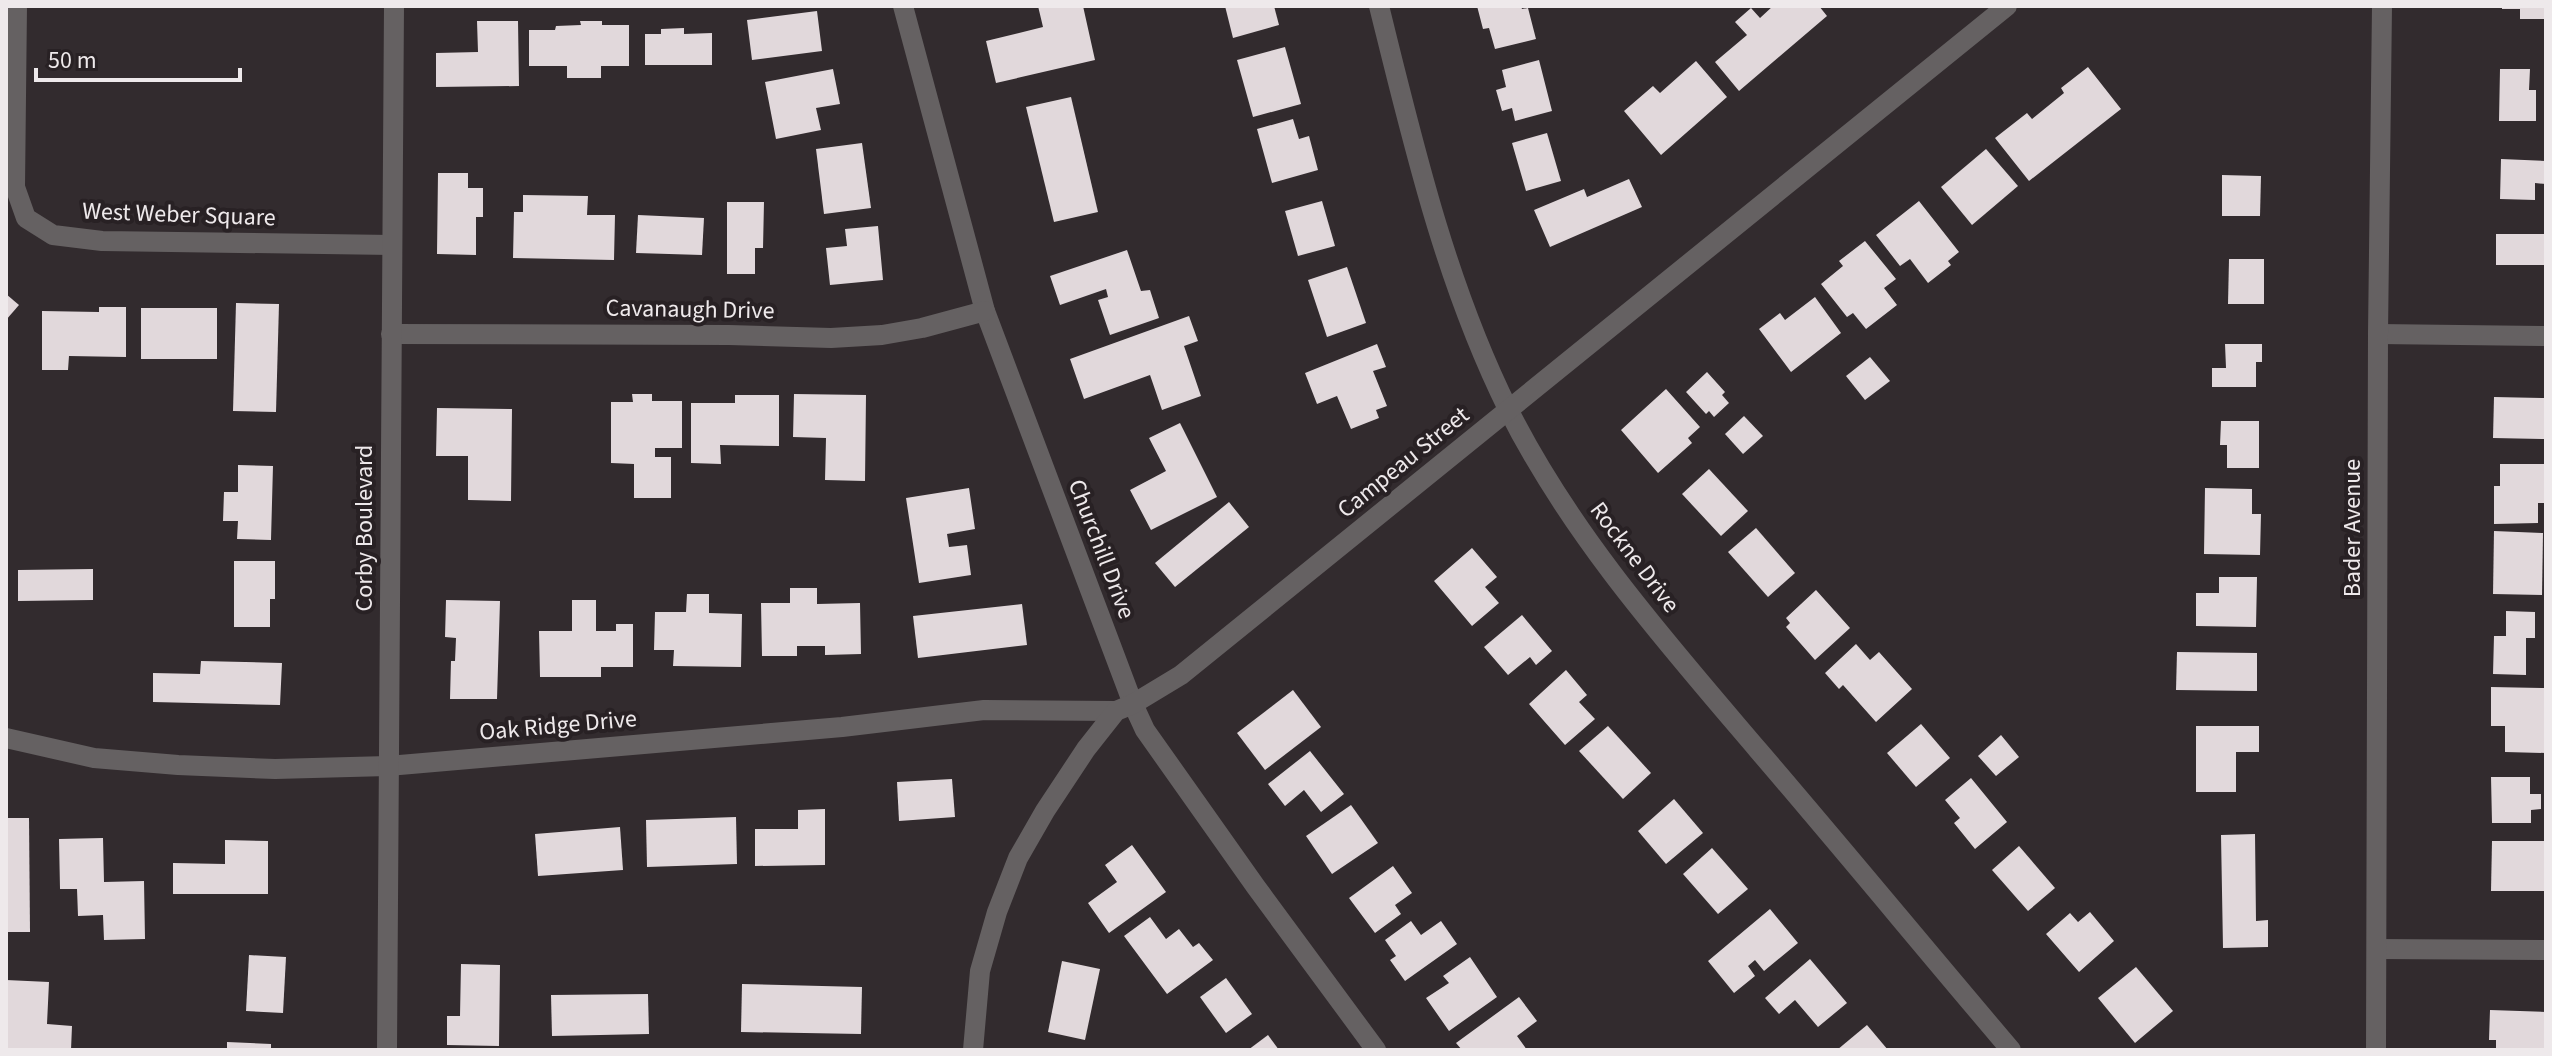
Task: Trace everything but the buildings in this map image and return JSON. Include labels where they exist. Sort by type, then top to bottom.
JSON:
[{"type":"street","name":"West Weber Square","points":[[17,6],[15,187],[26,218],[53,235],[102,241],[392,245]]},
{"type":"street","name":"Corby Boulevard","points":[[387,1050],[394,6]]},
{"type":"street","name":"Churchill Drive","points":[[903,6],[985,311],[1125,707],[1145,730],[1376,1050]]},
{"type":"street","name":"Rockne Drive","points":[[1379,6],[1423,180],[1456,284],[1509,410],[1570,513],[1611,572],[1675,653],[2011,1050]]},
{"type":"street","name":"Campeau Street","points":[[973,1050],[980,971],[997,912],[1018,858],[1086,749],[1125,707],[1181,675],[2007,6]]},
{"type":"street","name":"Bader Avenue","points":[[2376,1050],[2382,6]]},
{"type":"street","name":"Cavanaugh Drive","points":[[391,334],[831,338],[882,335],[922,328],[985,311]]},
{"type":"street","points":[[2378,334],[2546,336]]},
{"type":"street","name":"Oak Ridge Drive","points":[[6,738],[94,758],[178,765],[275,769],[388,766],[842,727],[984,710],[1125,707]]},
{"type":"street","points":[[2377,949],[2546,950]]}]
